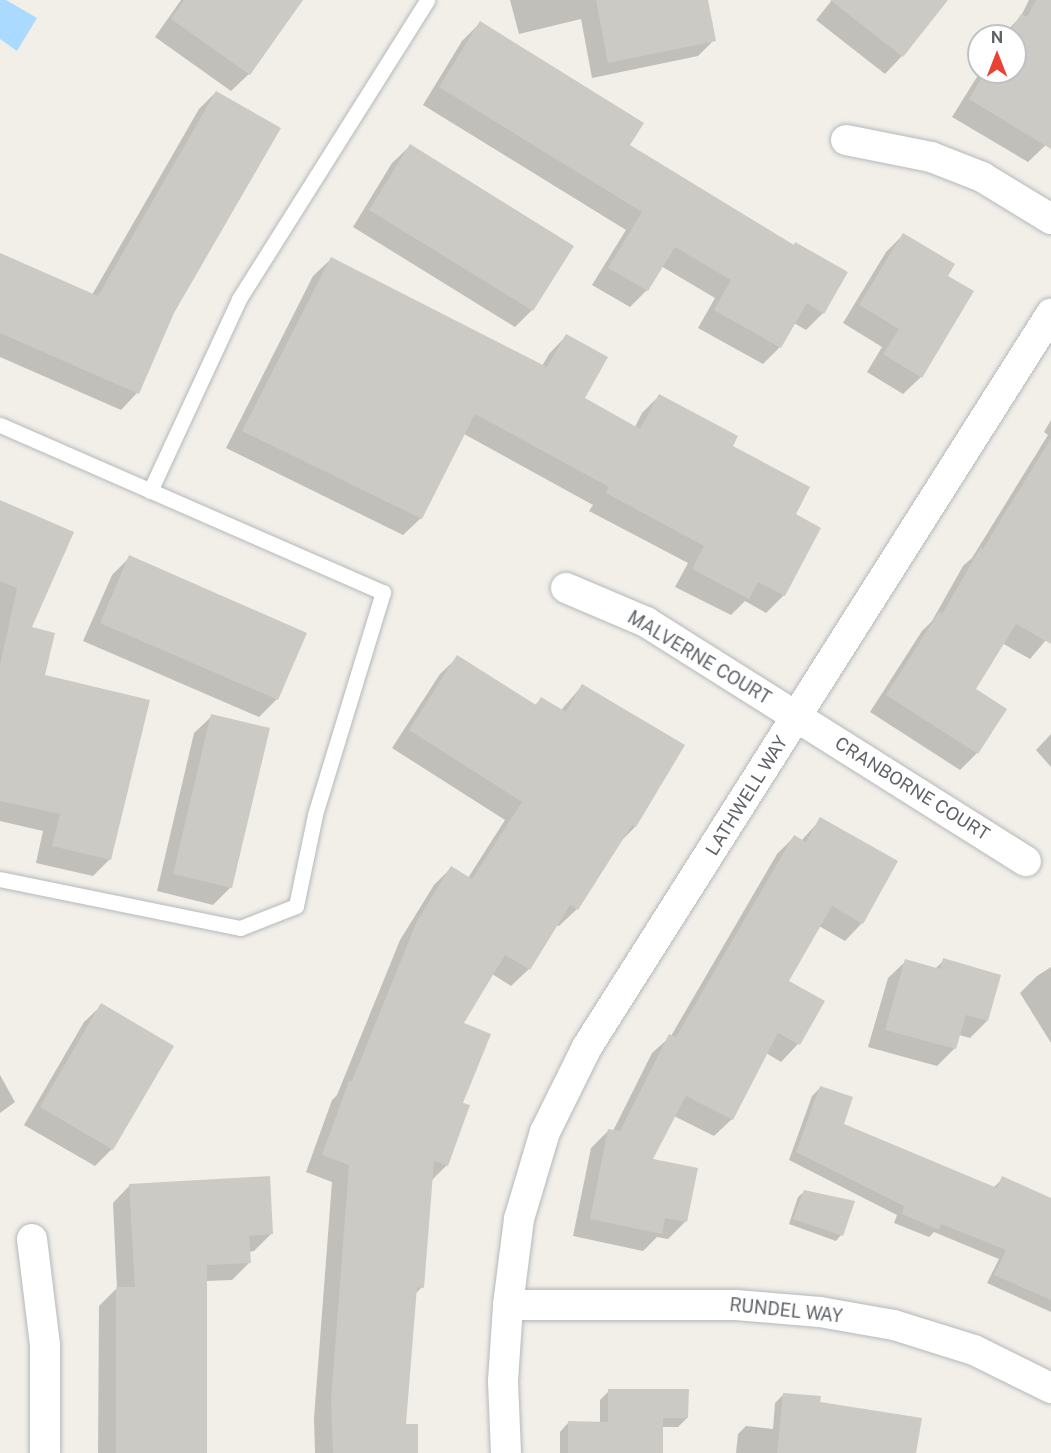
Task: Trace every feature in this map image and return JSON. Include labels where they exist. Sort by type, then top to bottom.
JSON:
[{"type":"street","points":[[846,140],[931,157],[982,177],[1051,219]]},
{"type":"street","name":"LATHWELL WAY","points":[[506,1453],[503,1381],[508,1305],[519,1219],[545,1132],[587,1047],[1051,314]]},
{"type":"street","name":"MALVERNE COURT","points":[[566,588],[646,621],[797,717]]},
{"type":"street","name":"CRANBORNE COURT","points":[[797,717],[1026,861]]},
{"type":"street","points":[[32,1239],[45,1345],[45,1453]]},
{"type":"street","name":"RUNDEL WAY","points":[[508,1305],[735,1305],[820,1312],[894,1325],[974,1350],[1051,1388]]},
{"type":"lane","points":[[150,490],[239,299],[427,0]]},
{"type":"lane","points":[[0,425],[383,592],[315,815],[296,906],[240,928],[0,879]]},
{"type":"water","points":[[0,0],[6,0],[37,18],[17,51],[0,39]]},
{"type":"building","points":[[184,0],[303,0],[250,75],[171,19]]},
{"type":"building","points":[[596,0],[708,0],[716,41],[608,63]]},
{"type":"building","points":[[830,0],[948,0],[903,57]]},
{"type":"building","points":[[1036,0],[1051,0],[1051,149],[969,99],[978,84],[1027,84],[1027,24],[1015,24],[1021,14],[1027,17]]},
{"type":"building","points":[[480,21],[644,123],[630,145],[794,245],[795,242],[848,272],[824,314],[807,303],[781,348],[714,310],[731,280],[675,247],[648,291],[608,268],[642,212],[439,87]]},
{"type":"building","points":[[216,91],[281,128],[174,313],[139,394],[0,333],[0,253],[98,296]]},
{"type":"building","points":[[410,144],[574,246],[533,311],[369,210]]},
{"type":"building","points":[[903,233],[955,264],[948,276],[974,291],[922,378],[883,354],[899,329],[859,305]]},
{"type":"building","points":[[331,257],[547,367],[566,334],[608,357],[585,398],[640,429],[659,394],[738,436],[733,446],[810,487],[796,514],[821,528],[785,596],[758,582],[749,599],[692,569],[704,546],[606,493],[609,487],[475,414],[422,519],[242,431]]},
{"type":"building","points":[[1051,438],[1051,644],[1016,624],[976,689],[1007,709],[978,754],[886,695],[939,612],[942,614],[981,547],[983,549]]},
{"type":"building","points":[[0,500],[74,532],[32,627],[55,633],[45,675],[150,700],[111,860],[52,846],[60,814],[0,801],[0,665],[17,588],[0,581]]},
{"type":"building","points":[[129,555],[307,633],[278,700],[100,623]]},
{"type":"building","points":[[457,655],[536,705],[541,697],[566,712],[582,684],[685,745],[636,827],[632,825],[578,910],[570,905],[530,970],[505,955],[464,1023],[491,1034],[463,1103],[470,1105],[448,1166],[434,1161],[424,1288],[417,1287],[406,1424],[418,1424],[418,1453],[333,1453],[331,1400],[349,1165],[322,1155],[349,1081],[352,1081],[417,921],[451,866],[472,879],[522,802],[409,730]]},
{"type":"building","points":[[211,714],[270,728],[232,888],[173,874]]},
{"type":"building","points":[[820,817],[898,861],[863,924],[832,906],[789,981],[825,1001],[800,1045],[778,1033],[733,1120],[686,1096],[653,1159],[698,1168],[687,1222],[665,1218],[662,1234],[590,1219],[608,1129],[620,1131],[669,1034],[676,1037],[794,835],[806,842]]},
{"type":"building","points":[[943,958],[1001,975],[988,1021],[966,1015],[956,1049],[885,1030],[905,959],[940,969]]},
{"type":"building","points":[[101,1003],[174,1046],[113,1150],[40,1107]]},
{"type":"building","points":[[820,1086],[853,1097],[844,1124],[997,1188],[1002,1176],[1051,1198],[1051,1300],[994,1275],[1006,1250],[941,1224],[939,1230],[902,1214],[904,1206],[796,1152]]},
{"type":"building","points":[[270,1176],[273,1234],[249,1236],[251,1263],[207,1265],[207,1453],[116,1453],[116,1287],[135,1287],[129,1184]]},
{"type":"building","points":[[804,1190],[855,1201],[843,1236],[793,1219]]},
{"type":"building","points":[[608,1389],[689,1389],[688,1418],[663,1418],[663,1453],[568,1453],[568,1421],[608,1422]]},
{"type":"building","points":[[783,1393],[821,1396],[820,1402],[922,1418],[916,1453],[777,1453]]}]
